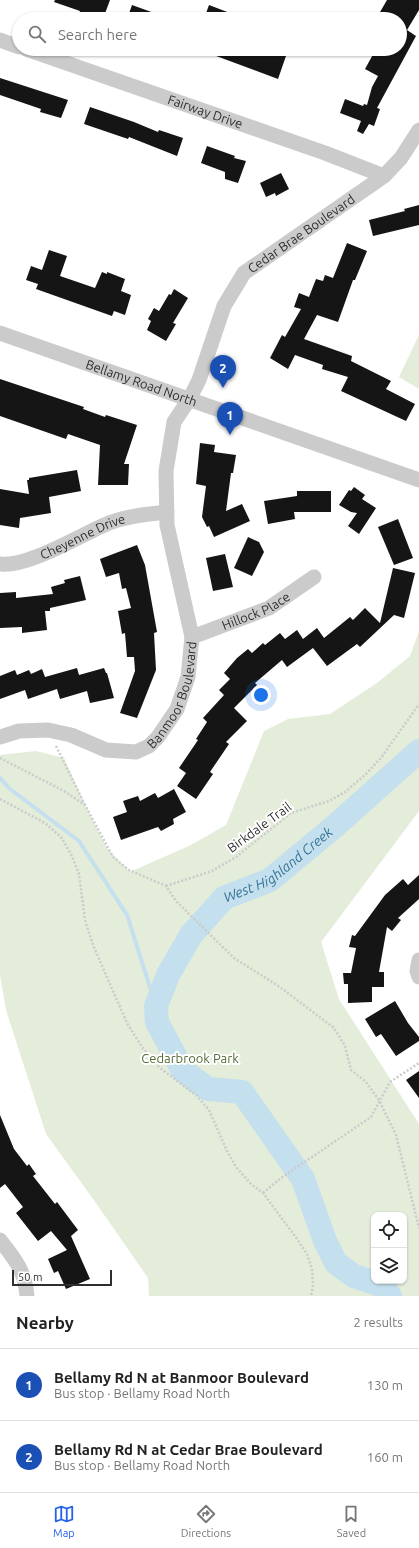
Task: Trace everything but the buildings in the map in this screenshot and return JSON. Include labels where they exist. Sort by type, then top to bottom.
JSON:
[{"type":"street","points":[[0,40],[12,44]]},
{"type":"street","name":"Fairway Drive","points":[[46,56],[325,153],[384,176]]},
{"type":"street","name":"Cedar Brae Boulevard","points":[[190,398],[199,380],[224,306],[244,273],[384,176],[401,158],[419,130]]},
{"type":"street","name":"Bellamy Road North","points":[[0,333],[190,398],[419,480]]},
{"type":"street","name":"Banmoor Boulevard","points":[[0,737],[19,731],[48,730],[71,735],[106,750],[136,752],[149,746],[158,737],[177,709],[188,677],[192,637],[167,525],[166,470],[174,422],[190,398]]},
{"type":"street","name":"Cheyenne Drive","points":[[0,564],[6,565],[41,556],[111,522],[142,515],[167,512]]},
{"type":"street","name":"Hillock Place","points":[[192,637],[269,608],[314,577]]},
{"type":"street","points":[[419,960],[417,971],[419,977]]},
{"type":"street","points":[[0,1240],[16,1260],[26,1281],[27,1296]]},
{"type":"path","name":"Birkdale Trail","points":[[166,886],[212,871],[236,857],[291,813],[329,801],[345,792],[366,774],[380,758],[419,704]]},
{"type":"path","points":[[48,730],[85,805],[113,857],[129,870],[166,886],[176,901],[234,958],[280,987],[334,1028],[346,1046],[351,1070],[366,1082],[379,1100],[396,1135],[419,1228]]},
{"type":"path","points":[[0,758],[64,791],[85,805]]},
{"type":"path","points":[[0,799],[45,823],[61,837],[72,856],[79,874],[85,920],[93,946],[127,1023],[142,1047],[159,1067],[197,1096],[209,1110],[227,1151],[236,1167],[251,1184],[263,1193],[307,1254],[312,1269],[311,1296]]},
{"type":"path","points":[[263,1193],[281,1178],[371,1117],[390,1082],[419,1063]]},
{"type":"green space","points":[[419,335],[419,389],[399,377]]},
{"type":"green space","name":"Cedarbrook Park","points":[[419,631],[419,811],[321,942],[339,999],[419,1124],[419,1296],[149,1296],[148,1278],[46,1134],[6,1010],[0,975],[0,755],[36,751],[64,758],[107,848],[128,870],[132,871],[191,845],[226,825],[264,731],[288,719],[330,714],[377,683],[410,656]]},
{"type":"waterway","name":"West Highland Creek","points":[[390,1296],[381,1285],[354,1276],[336,1263],[325,1241],[303,1179],[242,1092],[208,1089],[183,1071],[157,1022],[156,1006],[168,975],[191,935],[224,898],[270,880],[335,826],[419,751]]},
{"type":"waterway","points":[[0,778],[10,789],[79,841],[127,915],[156,1006]]},
{"type":"place","name":"Bellamy Rd N at Cedar Brae Boulevard","points":[[223,388]]},
{"type":"place","name":"Bellamy Rd N at Banmoor Boulevard","points":[[230,435]]}]
